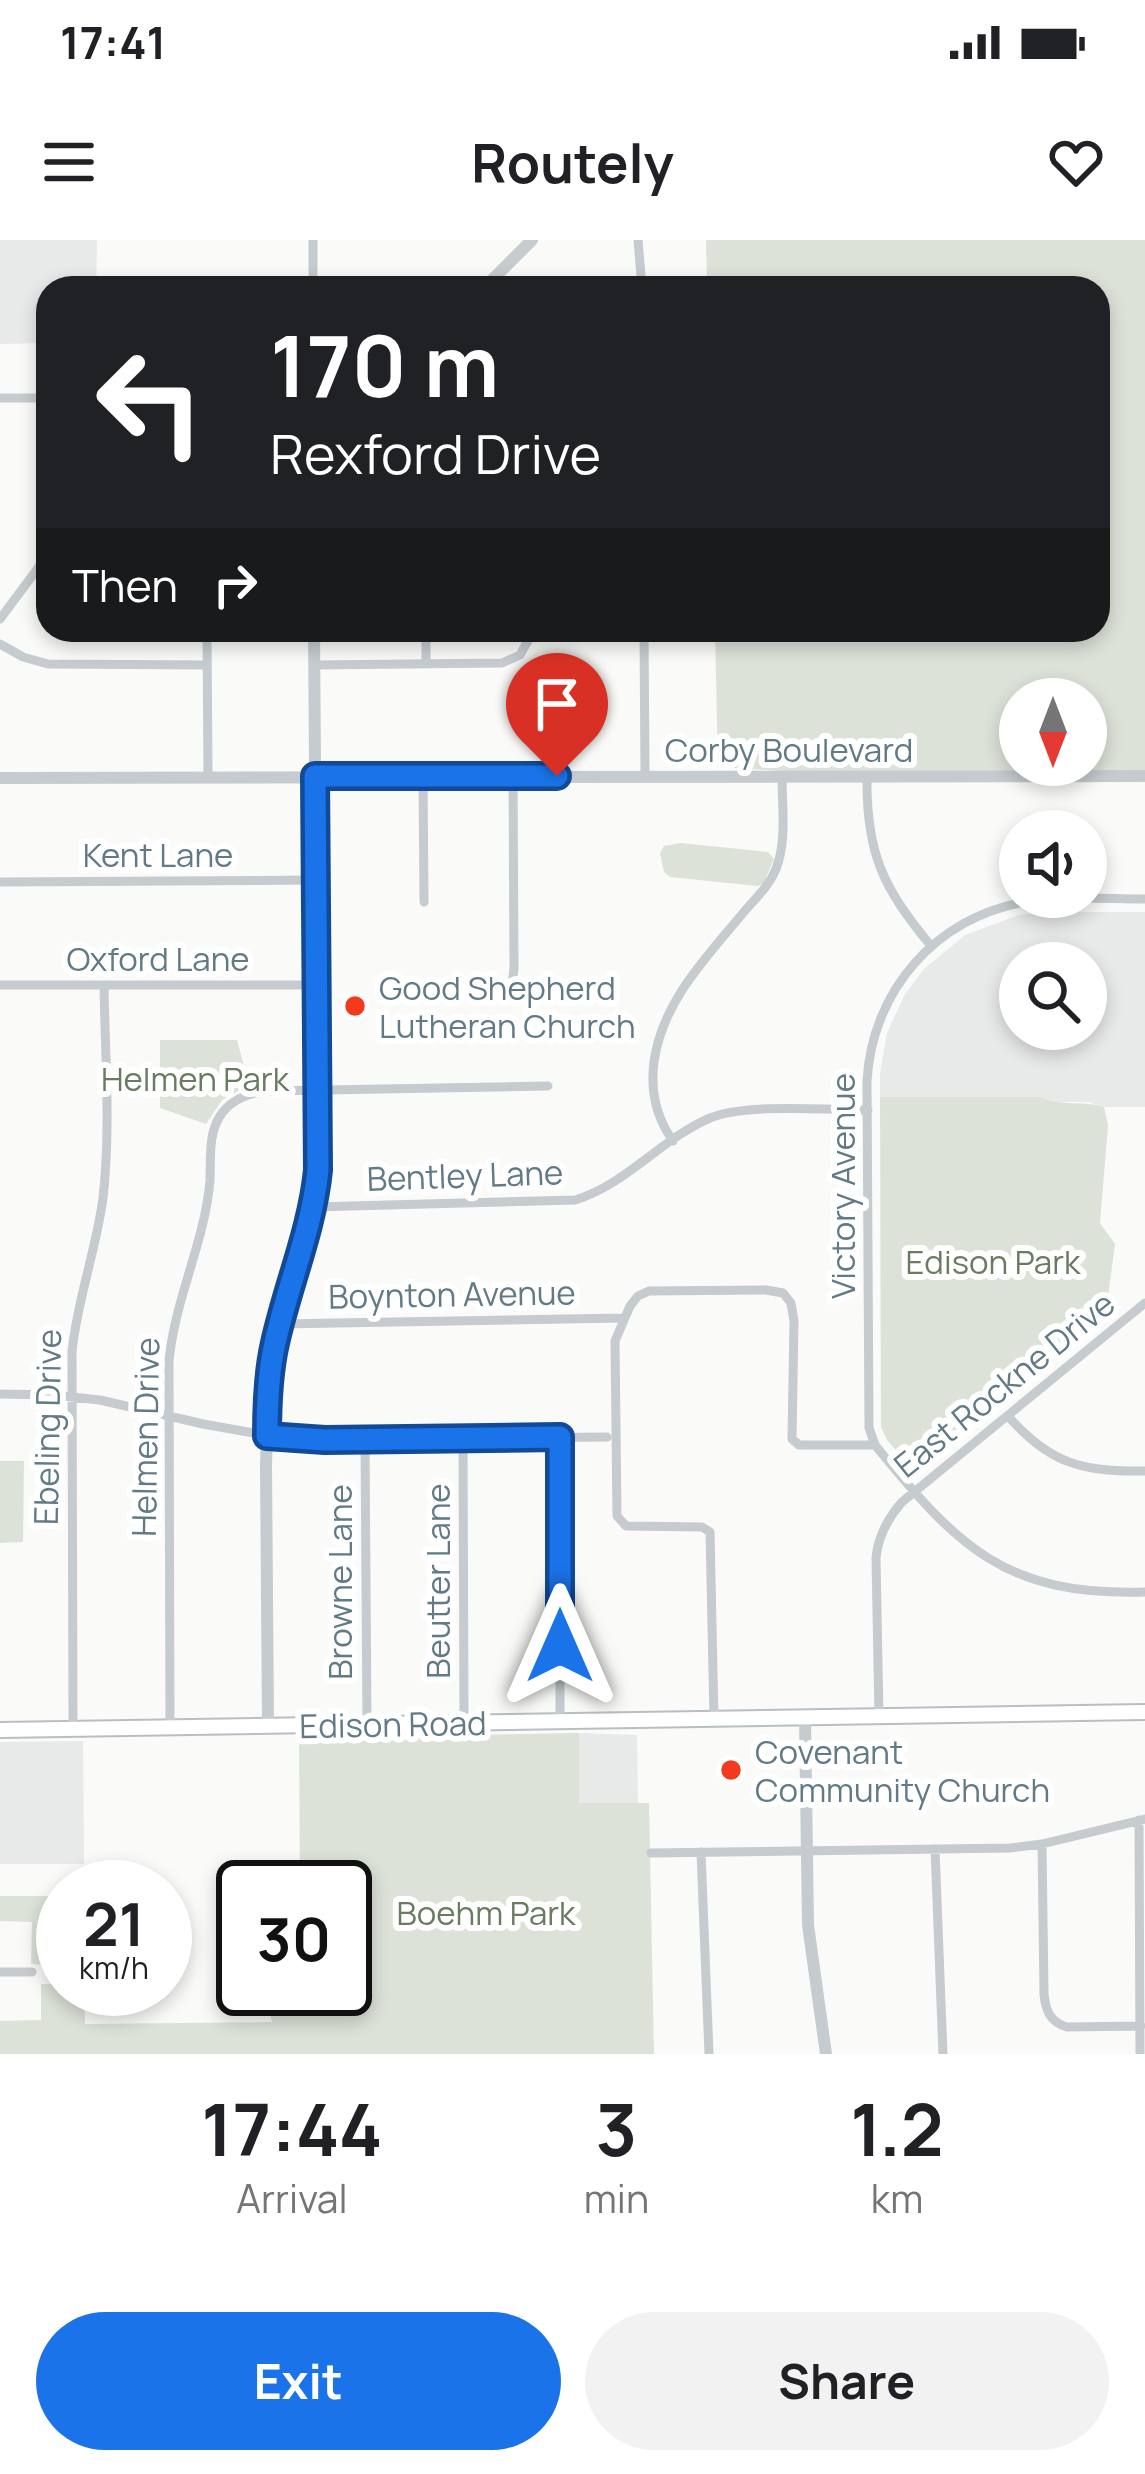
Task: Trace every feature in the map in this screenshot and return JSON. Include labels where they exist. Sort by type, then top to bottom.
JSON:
[{"type":"main road","name":"Edison Road","points":[[0,1730],[1145,1712]]},
{"type":"street","points":[[313,240],[313,276]]},
{"type":"street","points":[[496,276],[532,240]]},
{"type":"street","points":[[638,240],[642,276]]},
{"type":"street","points":[[0,398],[36,398]]},
{"type":"street","points":[[0,620],[36,571]]},
{"type":"street","points":[[207,642],[208,777]]},
{"type":"street","points":[[268,1726],[269,1379],[314,1207],[318,1170],[314,642]]},
{"type":"street","points":[[426,642],[426,664]]},
{"type":"street","points":[[314,665],[502,663],[512,661],[529,642]]},
{"type":"street","points":[[644,642],[645,775]]},
{"type":"street","points":[[0,644],[48,664],[207,664]]},
{"type":"street","points":[[423,776],[424,902]]},
{"type":"street","points":[[507,994],[514,968],[513,776]]},
{"type":"street","name":"Corby Boulevard","points":[[0,778],[1145,776]]},
{"type":"street","points":[[674,1141],[653,1096],[656,1050],[669,1011],[687,982],[774,874],[782,847],[782,777]]},
{"type":"street","points":[[867,777],[869,826],[880,871],[895,901],[931,946]]},
{"type":"street","name":"Kent Lane","points":[[0,881],[316,880]]},
{"type":"street","name":"Victory Avenue","points":[[875,1444],[869,1428],[868,1110],[870,1052],[880,1018],[899,982],[931,946],[978,916],[1024,902],[1145,899]]},
{"type":"street","name":"Oxford Lane","points":[[0,985],[317,985]]},
{"type":"street","name":"Ebeling Drive","points":[[73,1729],[71,1396],[74,1332],[104,1187],[104,985]]},
{"type":"street","name":"Helmen Drive","points":[[170,1727],[169,1361],[204,1217],[217,1123],[226,1108],[249,1094],[268,1091],[548,1086]]},
{"type":"street","name":"Bentley Lane","points":[[314,1207],[575,1200],[602,1190],[708,1118],[727,1112],[868,1110]]},
{"type":"street","points":[[714,1719],[710,1532],[702,1527],[626,1526],[617,1516],[615,1341],[638,1296],[649,1292],[775,1290],[788,1297],[794,1321],[794,1442],[875,1444],[956,1536],[1017,1574],[1078,1590],[1145,1592]]},
{"type":"street","name":"East Rockne Drive","points":[[879,1717],[877,1547],[887,1521],[902,1502],[1145,1303]]},
{"type":"street","name":"Boynton Avenue","points":[[280,1324],[624,1318]]},
{"type":"street","points":[[0,1394],[100,1400],[267,1436],[365,1440],[607,1437]]},
{"type":"street","points":[[1008,1416],[1043,1450],[1067,1462],[1100,1471],[1145,1471]]},
{"type":"street","points":[[560,1437],[560,1722]]},
{"type":"street","name":"Beutter Lane","points":[[463,1439],[464,1723]]},
{"type":"street","name":"Browne Lane","points":[[365,1440],[368,1724]]},
{"type":"street","points":[[805,1718],[812,1957],[826,2054]]},
{"type":"street","points":[[651,1853],[1010,1848],[1142,1820],[1140,2054]]},
{"type":"street","points":[[1042,1844],[1048,2014],[1067,2027],[1141,2026]]},
{"type":"street","points":[[935,1850],[943,2054]]},
{"type":"street","points":[[701,1852],[710,2054]]},
{"type":"street","points":[[0,1972],[32,1972]]},
{"type":"shaded area","points":[[0,240],[97,240],[96,276],[36,276],[36,343],[0,344]]},
{"type":"shaded area","points":[[1107,912],[1145,912],[1145,1107],[1047,1102],[1040,1097],[880,1097],[887,1033],[905,994],[924,969],[965,935],[1011,918],[1107,918]]},
{"type":"shaded area","points":[[579,1733],[637,1735],[638,1803],[579,1804]]},
{"type":"shaded area","points":[[83,1741],[84,1860],[0,1864],[0,1742]]},
{"type":"green space","points":[[706,240],[1145,240],[1145,770],[1107,770],[1107,678],[999,678],[999,770],[718,767],[715,642],[1110,642],[1110,276],[707,276]]},
{"type":"green space","points":[[680,843],[768,852],[774,859],[763,884],[757,886],[670,877],[664,872],[660,853],[664,846]]},
{"type":"green space","name":"Helmen Park","points":[[160,1040],[237,1040],[249,1085],[222,1100],[206,1124],[160,1108]]},
{"type":"green space","name":"Edison Park","points":[[880,1097],[1040,1097],[1104,1107],[1108,1125],[1100,1223],[1115,1244],[1105,1319],[916,1474],[881,1427]]},
{"type":"green space","points":[[0,1461],[24,1461],[23,1542],[0,1543]]},
{"type":"green space","name":"Boehm Park","points":[[579,1733],[579,1803],[649,1803],[654,2054],[0,2054],[0,2021],[41,2020],[41,2016],[85,2016],[85,2024],[372,2016],[372,1860],[300,1860],[299,1738]]},
{"type":"green space","points":[[0,1896],[36,1896],[36,1964],[31,1964],[32,1922],[0,1921]]},
{"type":"place","name":"Good Shepherd Lutheran Church","points":[[355,1006]]},
{"type":"place","name":"Covenant Community Church","points":[[731,1770]]},
{"type":"route","points":[[557,776],[315,776],[318,1170],[308,1232],[272,1358],[267,1436],[325,1440],[560,1437],[560,1646]]}]
